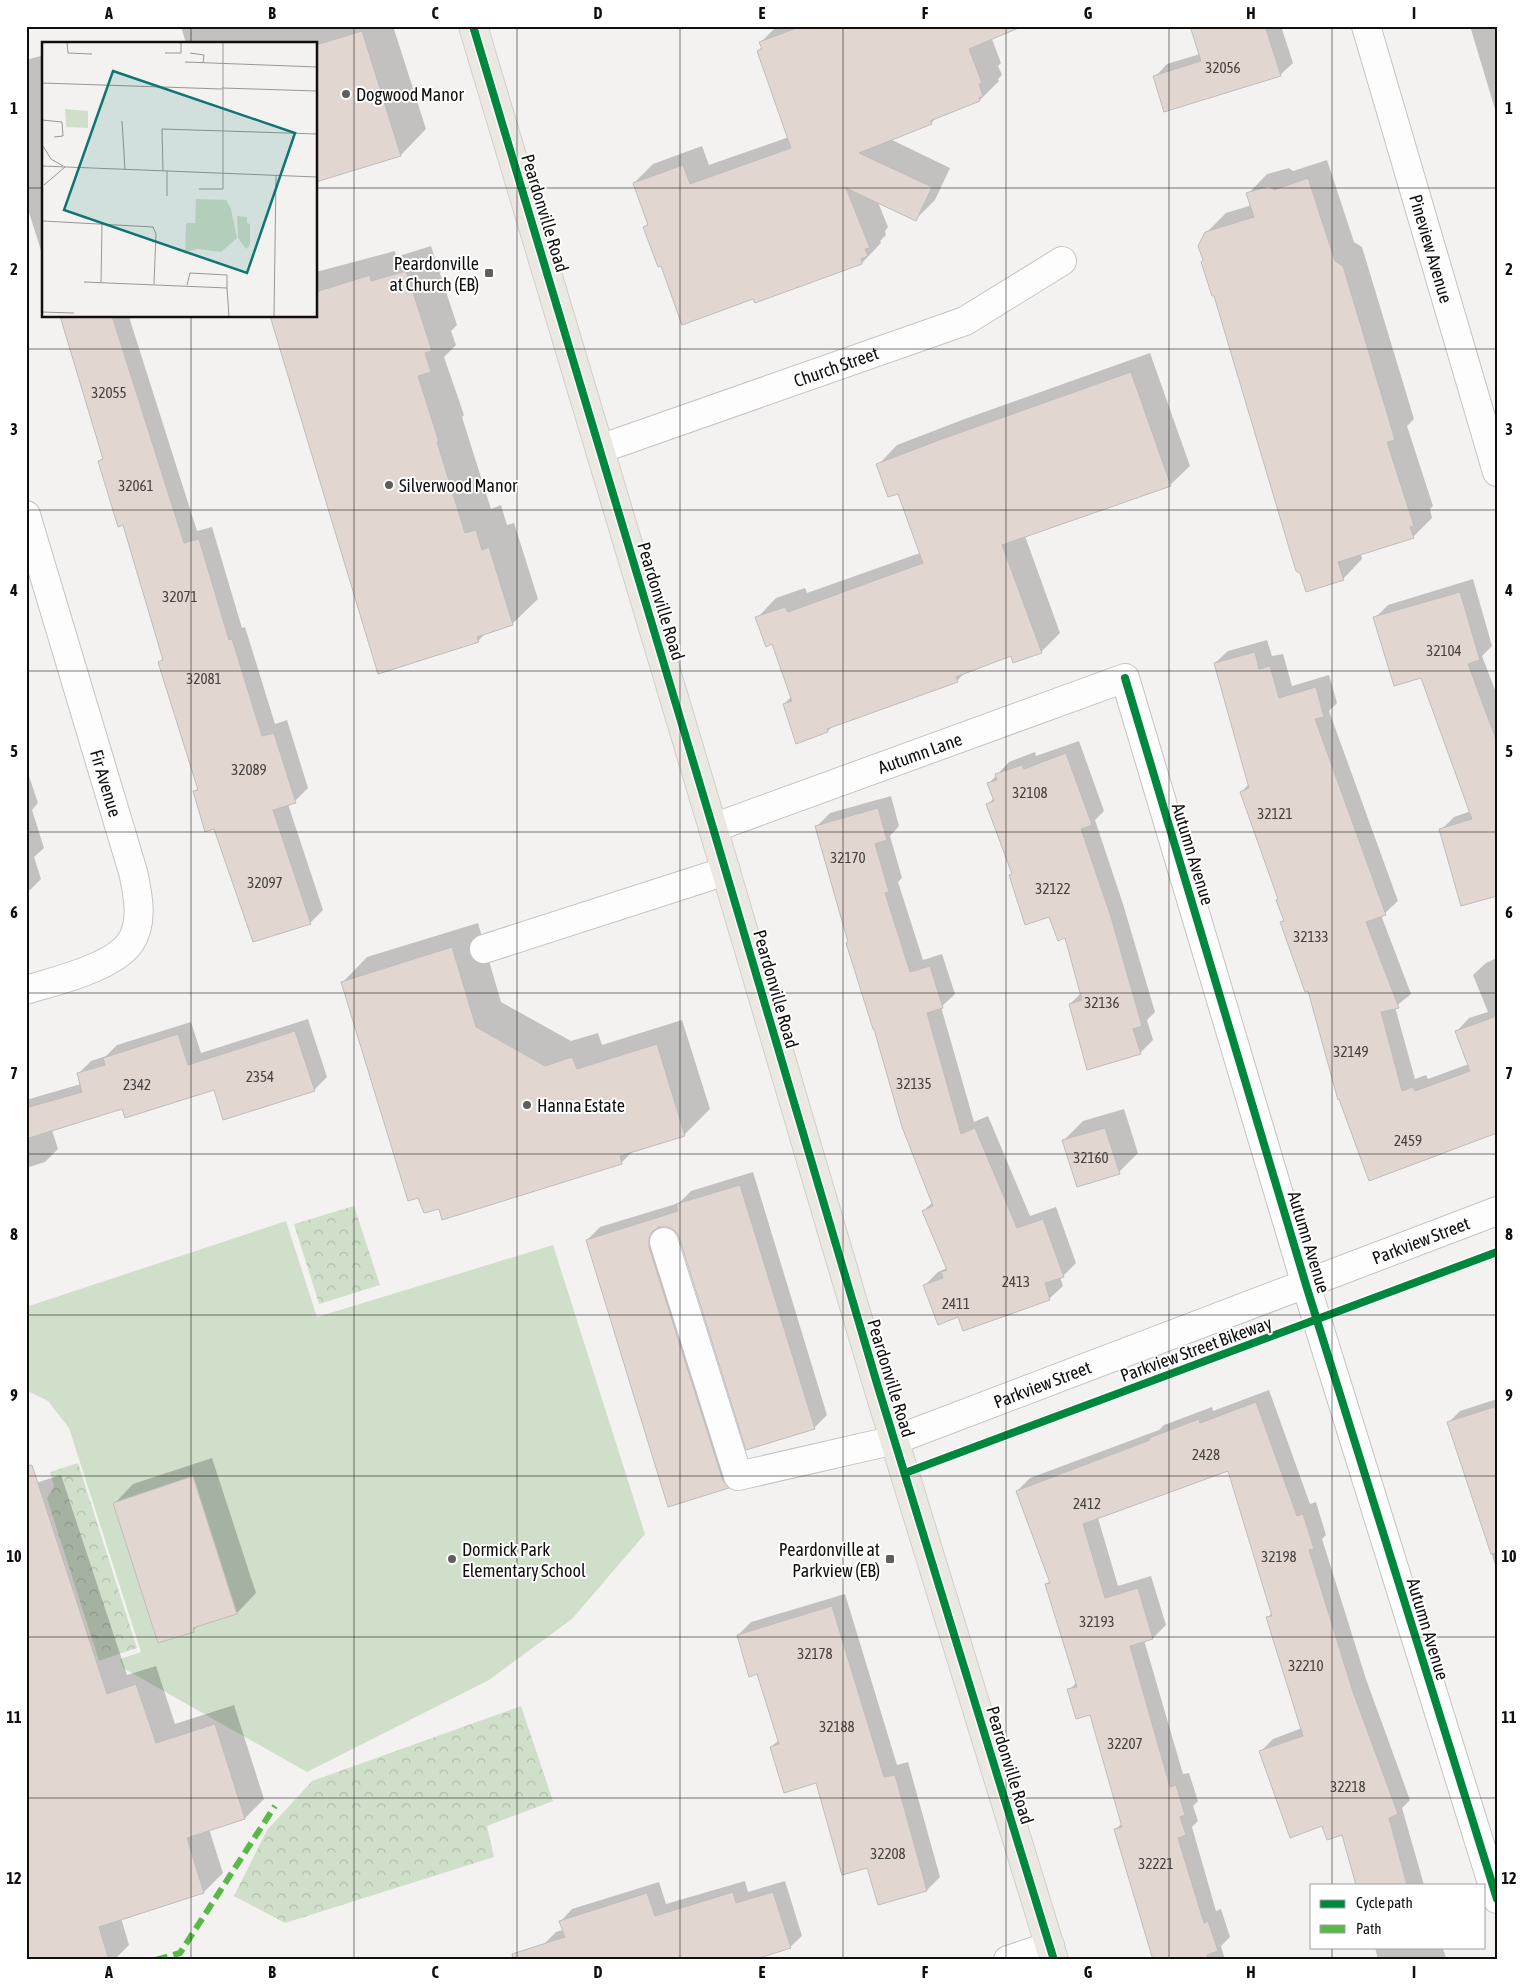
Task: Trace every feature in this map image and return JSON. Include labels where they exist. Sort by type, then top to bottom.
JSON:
[{"type":"main road","name":"Peardonville Road","points":[[474,26],[895,1440],[1052,1953]]},
{"type":"street","name":"Pineview Avenue","points":[[1366,26],[1497,472]]},
{"type":"street","name":"Church Street","points":[[600,449],[965,321],[1062,261]]},
{"type":"street","name":"Fir Avenue","points":[[26,515],[131,866],[138,892],[138,922],[130,943],[113,958],[80,974],[26,990]]},
{"type":"street","name":"Autumn Lane","points":[[713,828],[1125,678]]},
{"type":"street","name":"Autumn Avenue","points":[[1125,678],[1306,1285],[1497,1899]]},
{"type":"street","points":[[484,949],[726,871]]},
{"type":"street","name":"Parkview Street","points":[[664,1242],[738,1476],[895,1440],[1497,1211]]},
{"type":"street","points":[[1008,1960],[1052,1953]]},
{"type":"green space","points":[[354,1206],[380,1285],[319,1304],[294,1224]]},
{"type":"green space","points":[[286,1221],[317,1317],[553,1245],[645,1534],[572,1619],[489,1680],[307,1772],[123,1668],[120,1659],[141,1652],[69,1428],[48,1401],[26,1390],[26,1307]]},
{"type":"green space","points":[[78,1463],[137,1648],[99,1661],[47,1498],[54,1486],[50,1472]]},
{"type":"green space","points":[[521,1706],[553,1801],[487,1826],[494,1857],[285,1923],[234,1896],[267,1830],[312,1781]]},
{"type":"building","points":[[802,26],[1021,27],[969,49],[982,83],[979,84],[983,96],[979,98],[980,101],[930,121],[932,124],[859,153],[932,187],[916,221],[846,188],[870,248],[865,249],[868,256],[861,259],[862,264],[755,303],[753,299],[682,325],[661,266],[658,267],[643,227],[648,225],[633,183],[683,165],[690,184],[791,148],[757,51],[762,49],[759,42]]},
{"type":"building","points":[[1190,26],[1265,26],[1281,76],[1164,112],[1153,76],[1201,61]]},
{"type":"building","name":"Dogwood Manor","points":[[362,31],[401,156],[318,181],[318,44]]},
{"type":"building","points":[[1308,178],[1335,261],[1343,266],[1395,440],[1387,442],[1414,526],[1410,527],[1414,538],[1338,562],[1344,580],[1306,592],[1300,573],[1296,571],[1214,296],[1212,296],[1201,262],[1203,260],[1198,246],[1205,232],[1254,217],[1246,193],[1269,186],[1274,190]]},
{"type":"building","name":"Silverwood Manor","points":[[406,271],[432,351],[425,353],[431,372],[418,376],[439,442],[437,442],[465,533],[476,530],[482,550],[489,547],[513,625],[477,637],[479,642],[378,674],[271,318],[318,318],[318,291],[370,275],[371,281]]},
{"type":"building","points":[[61,318],[113,318],[184,543],[199,539],[229,640],[232,639],[262,736],[274,733],[296,803],[273,810],[311,924],[253,942],[214,829],[205,832],[193,791],[198,790],[158,662],[163,660],[123,525],[118,527],[98,461],[103,459]]},
{"type":"building","points":[[1131,372],[1171,486],[1002,545],[1042,653],[1013,663],[1011,656],[956,677],[958,682],[827,729],[828,732],[796,744],[783,704],[792,701],[772,644],[766,647],[755,617],[785,607],[788,612],[923,563],[898,494],[888,497],[876,464]]},
{"type":"building","points":[[1460,592],[1480,660],[1468,664],[1497,742],[1497,896],[1461,906],[1439,829],[1472,819],[1421,678],[1394,686],[1373,617]]},
{"type":"building","points":[[1255,652],[1259,669],[1270,666],[1279,698],[1316,687],[1324,717],[1315,719],[1386,915],[1366,922],[1399,1008],[1381,1012],[1402,1091],[1413,1087],[1415,1091],[1470,1071],[1455,1031],[1497,1016],[1497,1133],[1369,1181],[1338,1100],[1308,991],[1305,992],[1280,922],[1284,921],[1276,900],[1278,899],[1240,792],[1249,788],[1214,663]]},
{"type":"building","points":[[1066,753],[1092,825],[1081,829],[1111,917],[1142,1026],[1133,1029],[1141,1054],[1087,1070],[1069,1004],[1082,1000],[1065,938],[1058,941],[1049,917],[1025,925],[1009,875],[1012,874],[986,804],[994,801],[987,783],[997,780],[995,774],[1022,765],[1024,769]]},
{"type":"building","points":[[878,808],[887,840],[875,844],[889,892],[885,893],[910,972],[930,966],[943,1008],[927,1013],[961,1134],[975,1128],[1017,1228],[1043,1219],[1064,1277],[1045,1283],[1050,1300],[963,1331],[958,1317],[938,1325],[923,1285],[943,1278],[941,1272],[947,1270],[922,1211],[933,1206],[902,1127],[874,1029],[846,943],[848,942],[815,826]]},
{"type":"building","name":"Hanna Estate","points":[[452,947],[476,1027],[545,1066],[572,1057],[577,1069],[657,1044],[685,1136],[620,1156],[622,1164],[442,1220],[439,1209],[424,1213],[418,1198],[408,1201],[341,982]]},
{"type":"building","points":[[295,1031],[315,1091],[223,1120],[214,1090],[125,1118],[122,1109],[26,1139],[26,1108],[82,1092],[77,1073],[105,1065],[103,1058],[178,1034],[188,1065]]},
{"type":"building","points":[[1105,1128],[1120,1174],[1077,1187],[1062,1140]]},
{"type":"building","points":[[740,1185],[815,1429],[746,1450],[679,1237],[675,1231],[668,1227],[659,1227],[652,1232],[649,1238],[649,1247],[723,1481],[729,1488],[668,1507],[586,1240],[678,1211],[676,1204]]},
{"type":"building","points":[[1256,1402],[1297,1516],[1303,1514],[1314,1549],[1309,1550],[1353,1692],[1398,1814],[1389,1818],[1407,1884],[1356,1884],[1342,1835],[1327,1840],[1322,1826],[1290,1838],[1259,1751],[1303,1736],[1266,1617],[1272,1616],[1228,1471],[1083,1524],[1105,1598],[1138,1588],[1153,1639],[1130,1646],[1170,1787],[1176,1785],[1185,1815],[1180,1817],[1186,1835],[1178,1838],[1204,1923],[1208,1921],[1218,1951],[1207,1955],[1208,1960],[1153,1960],[1114,1829],[1122,1827],[1090,1715],[1076,1719],[1067,1689],[1077,1687],[1045,1584],[1050,1583],[1016,1491],[1150,1440],[1149,1438],[1199,1419],[1200,1423]]},
{"type":"building","points":[[1497,1406],[1497,1553],[1491,1554],[1447,1422]]},
{"type":"building","points":[[32,1465],[107,1694],[136,1684],[156,1743],[215,1724],[245,1819],[187,1838],[204,1893],[99,1927],[109,1960],[26,1960],[26,1466]]},
{"type":"building","points":[[193,1476],[237,1614],[193,1628],[194,1632],[158,1643],[113,1503]]},
{"type":"building","points":[[832,1606],[884,1777],[895,1775],[927,1891],[878,1905],[867,1868],[842,1875],[816,1783],[784,1793],[770,1747],[779,1744],[757,1674],[749,1677],[737,1635]]},
{"type":"building","points":[[733,1892],[736,1903],[773,1892],[791,1948],[753,1960],[513,1960],[512,1954],[565,1937],[559,1921],[647,1893],[655,1916]]},
{"type":"marked path","points":[[156,1960],[180,1953],[275,1806]]},
{"type":"cycle path","points":[[473,26],[878,1387],[1054,1960]]},
{"type":"cycle path","points":[[1125,678],[1306,1285],[1497,1899]]},
{"type":"cycle path","name":"Parkview Street Bikeway","points":[[905,1473],[1497,1252]]},
{"type":"place","name":"Dogwood Manor","points":[[346,94]]},
{"type":"place","name":"Peardonville at Church (EB)","points":[[489,273]]},
{"type":"place","name":"Silverwood Manor","points":[[389,485]]},
{"type":"place","name":"Hanna Estate","points":[[527,1105]]},
{"type":"place","name":"Dormick Park Elementary School","points":[[452,1559]]},
{"type":"place","name":"Peardonville at Parkview (EB)","points":[[890,1559]]}]
